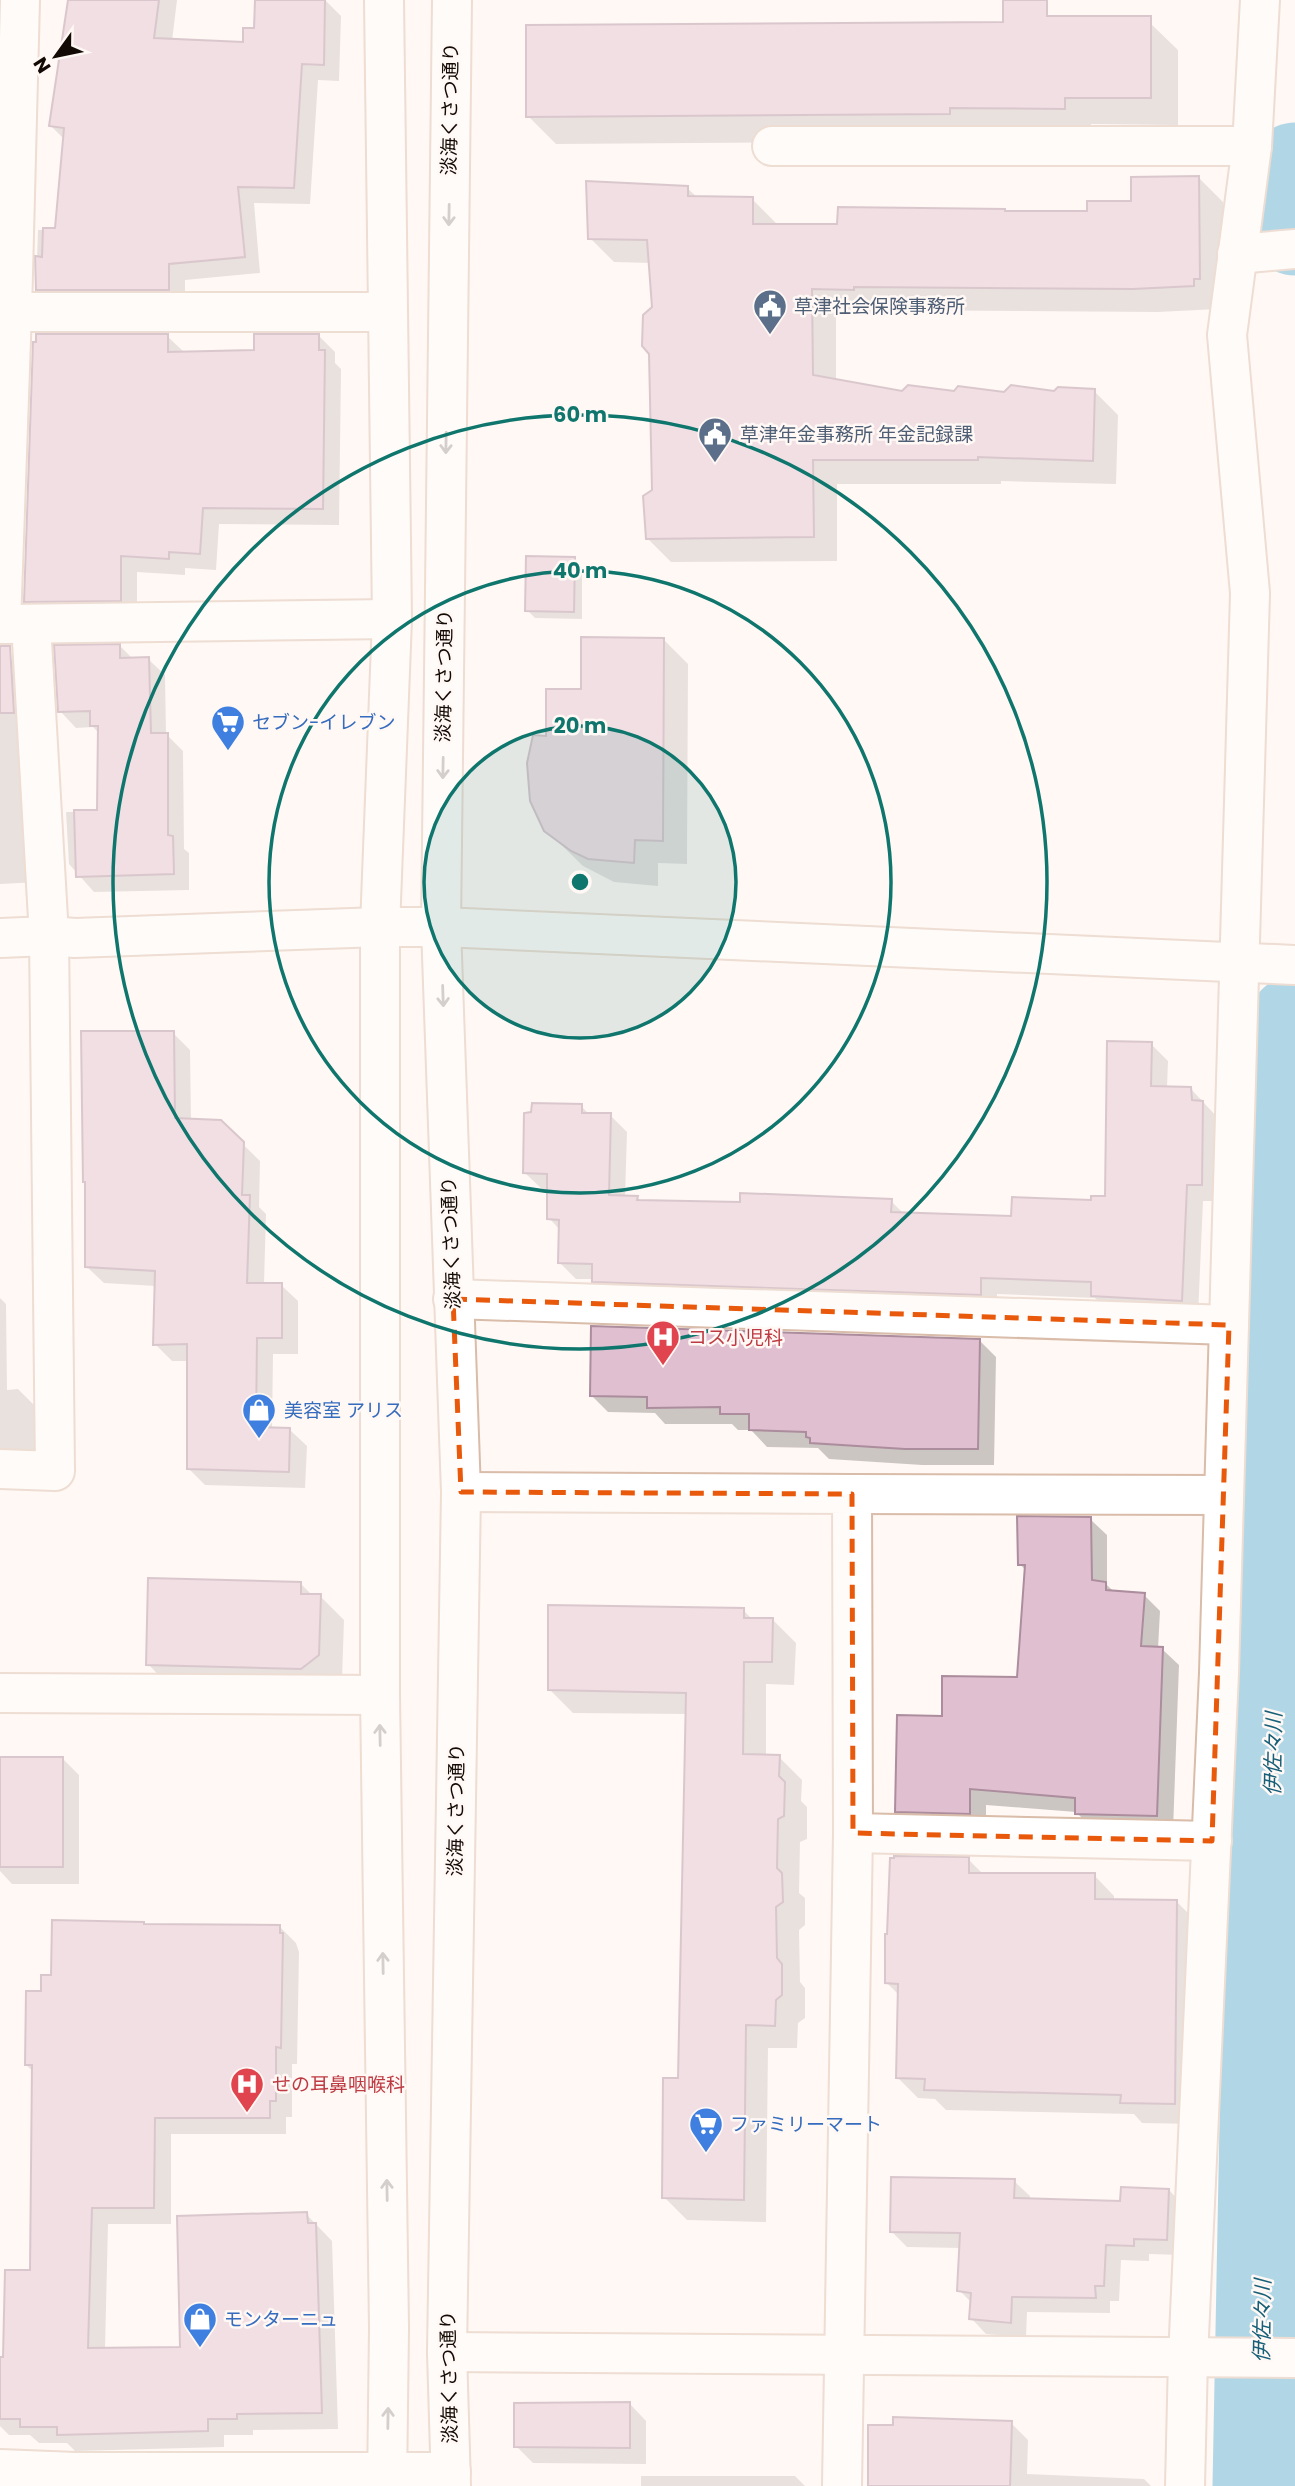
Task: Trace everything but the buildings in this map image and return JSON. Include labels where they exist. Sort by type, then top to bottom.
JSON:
[{"type":"street","points":[[0,1469],[55,1471],[50,936],[10,624],[6,312],[20,0]]},
{"type":"street","points":[[384,0],[392,619],[380,927],[380,1695],[389,2328],[387,2479]]},
{"type":"street","name":"淡海くさつ通り","points":[[451,2479],[447,2352],[461,1492],[441,928],[452,0]]},
{"type":"street","points":[[1185,2486],[1230,1325],[1250,593],[1227,335],[1252,146],[1260,0]]},
{"type":"street","points":[[772,146],[1252,146]]},
{"type":"street","points":[[1237,254],[1295,249]]},
{"type":"street","points":[[6,312],[388,312]]},
{"type":"street","points":[[10,624],[392,619]]},
{"type":"street","points":[[0,938],[89,938],[380,927],[441,928],[1295,965]]},
{"type":"street","points":[[453,1299],[1230,1325]]},
{"type":"street","points":[[461,1492],[1224,1495]]},
{"type":"street","points":[[842,2486],[853,1833],[852,1494]]},
{"type":"street","points":[[0,1693],[380,1695]]},
{"type":"street","points":[[853,1833],[1212,1840]]},
{"type":"street","points":[[447,2352],[1295,2358]]},
{"type":"street","points":[[0,2469],[75,2479],[451,2479]]},
{"type":"highlighted area","points":[[453,1299],[1229,1325],[1212,1841],[853,1833],[852,1494],[461,1492]]},
{"type":"waterway","name":"伊佐々川","points":[[1295,169],[1295,229]]},
{"type":"waterway","name":"伊佐々川","points":[[1259,2486],[1278,1501],[1295,1022]]},
{"type":"place","name":"草津社会保険事務所","points":[[770,336]]},
{"type":"place","name":"草津年金事務所 年金記録課","points":[[715,464]]},
{"type":"place","name":"セブン-イレブン","points":[[228,752]]},
{"type":"place","name":"コス小児科","points":[[663,1367]]},
{"type":"place","name":"美容室 アリス","points":[[259,1440]]},
{"type":"place","name":"せの耳鼻咽喉科","points":[[247,2114]]},
{"type":"place","name":"ファミリーマート","points":[[706,2154]]},
{"type":"place","name":"モンターニュ","points":[[200,2349]]}]
